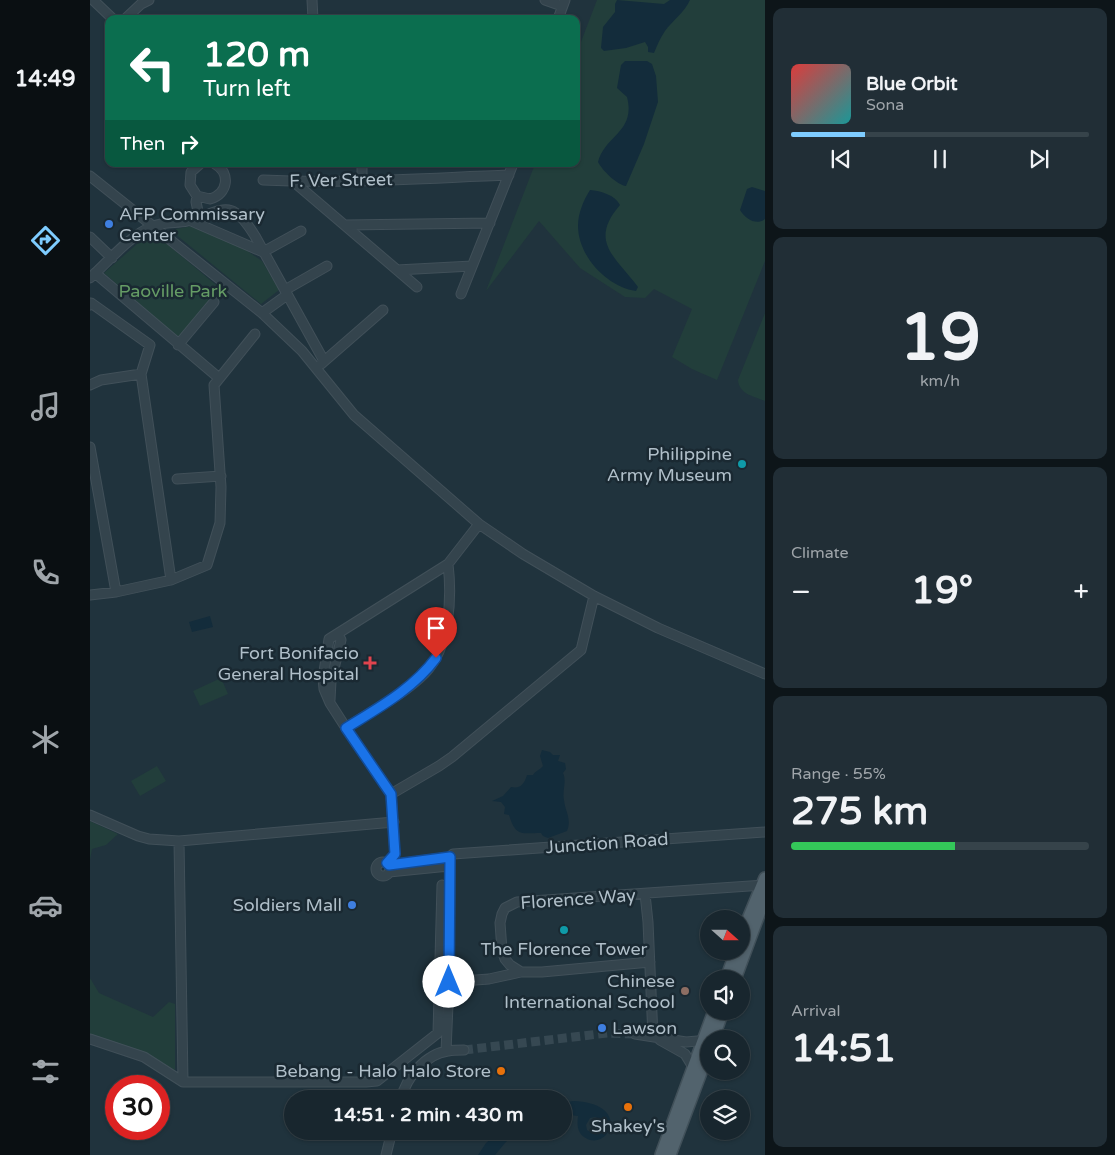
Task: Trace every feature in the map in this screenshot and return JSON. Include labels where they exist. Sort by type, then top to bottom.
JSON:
[{"type":"main road","points":[[750,915],[764,882]]},
{"type":"main road","points":[[738,970],[765,898]]},
{"type":"main road","points":[[661,1155],[693,1066],[700,1056]]},
{"type":"main road","points":[[670,1155],[700,1070]]},
{"type":"street","points":[[93,0],[110,15]]},
{"type":"street","points":[[129,15],[141,4],[150,0]]},
{"type":"street","points":[[312,0],[312,15]]},
{"type":"street","points":[[545,0],[564,3],[560,15]]},
{"type":"street","points":[[196,167],[189,181],[191,189],[197,196],[210,199],[218,196],[224,189],[226,176],[220,167]]},
{"type":"street","points":[[362,167],[362,180]]},
{"type":"street","points":[[461,294],[512,167]]},
{"type":"street","name":"F. Ver Street","points":[[263,180],[294,182],[509,175]]},
{"type":"street","points":[[90,176],[262,313],[302,351],[320,364]]},
{"type":"street","points":[[294,182],[418,287]]},
{"type":"street","points":[[197,196],[196,202],[199,216]]},
{"type":"street","points":[[219,378],[92,276],[140,233],[154,226],[189,220],[224,209],[231,209],[248,225],[286,292],[320,364],[354,415],[479,524],[523,554],[594,596],[674,636],[765,674]]},
{"type":"street","points":[[189,220],[263,252]]},
{"type":"street","points":[[345,225],[490,223]]},
{"type":"street","points":[[263,252],[301,232]]},
{"type":"street","points":[[90,237],[112,258]]},
{"type":"street","points":[[262,313],[286,292],[327,266]]},
{"type":"street","points":[[397,270],[472,266]]},
{"type":"street","points":[[178,345],[214,302]]},
{"type":"street","points":[[90,304],[150,344],[142,374],[171,580]]},
{"type":"street","points":[[320,364],[383,310]]},
{"type":"street","points":[[90,595],[116,592],[171,580],[207,565],[220,523],[221,476],[214,385],[255,334]]},
{"type":"street","points":[[90,384],[101,380],[142,374]]},
{"type":"street","points":[[90,447],[116,592]]},
{"type":"street","points":[[177,479],[221,476]]},
{"type":"street","points":[[90,815],[138,836],[149,839],[179,841],[394,822],[391,794],[330,703],[324,689],[323,678],[329,639],[448,564],[479,524]]},
{"type":"street","points":[[346,728],[400,693],[425,673],[436,658],[442,643],[449,604],[448,564]]},
{"type":"street","points":[[391,794],[452,757],[581,650],[594,596]]},
{"type":"street","name":"Junction Road","points":[[394,822],[395,854],[388,867],[450,861],[453,854],[765,832]]},
{"type":"street","points":[[179,841],[183,1082]]},
{"type":"street","points":[[446,1051],[449,982],[450,861]]},
{"type":"street","name":"Florence Way","points":[[521,972],[505,960],[502,950],[500,923],[505,908],[511,904],[517,902],[645,894],[764,882]]},
{"type":"street","points":[[90,1039],[144,1058],[183,1082],[290,1083],[377,1081],[438,1033],[442,886]]},
{"type":"street","points":[[645,894],[653,1037]]},
{"type":"street","points":[[449,982],[489,979],[521,972],[542,972],[650,962]]},
{"type":"street","points":[[635,1034],[686,1042],[700,1041]]},
{"type":"street","points":[[653,1037],[685,1054],[693,1066]]},
{"type":"street","points":[[403,1090],[405,1084],[416,1070],[433,1056],[446,1051],[464,1050]]},
{"type":"street","points":[[386,1155],[390,1140]]},
{"type":"green space","points":[[597,0],[765,0],[765,261],[717,380],[692,369],[672,357],[692,309],[654,289],[645,298],[625,297],[580,268],[539,221],[486,291],[534,167],[580,167],[580,45]]},
{"type":"green space","points":[[192,226],[240,246],[262,261],[279,290],[261,304],[174,233],[176,229]]},
{"type":"green space","name":"Paoville Park","points":[[145,237],[160,238],[216,285],[219,294],[180,339],[104,273]]},
{"type":"green space","points":[[765,313],[765,401],[751,396],[744,391],[739,385],[738,380]]},
{"type":"green space","points":[[221,678],[228,694],[200,706],[193,691]]},
{"type":"green space","points":[[157,766],[166,781],[140,796],[131,781]]},
{"type":"green space","points":[[90,821],[118,834],[106,845],[92,849],[90,860]]},
{"type":"green space","points":[[90,978],[99,993],[153,1017],[169,1002],[175,1004],[175,1070],[90,1035]]},
{"type":"water","points":[[617,0],[664,4],[670,0],[690,0],[665,31],[654,53],[648,52],[645,42],[626,48],[604,51],[601,48],[603,27],[615,12]]},
{"type":"water","points":[[625,61],[647,61],[652,64],[656,76],[658,102],[644,144],[626,186],[610,177],[598,162],[607,145],[624,126],[627,118],[629,109],[627,97],[617,88],[621,65]]},
{"type":"water","points":[[752,187],[765,191],[765,219],[758,222],[748,219],[740,210],[747,189]]},
{"type":"water","points":[[590,190],[607,194],[620,205],[606,229],[606,239],[614,258],[638,287],[636,291],[625,288],[605,277],[589,259],[583,248],[579,237],[578,221],[581,208]]},
{"type":"water","points":[[210,616],[213,627],[192,632],[189,622]]},
{"type":"water","points":[[542,750],[553,755],[560,755],[558,761],[565,763],[566,769],[563,773],[565,779],[564,797],[569,819],[567,831],[548,838],[541,833],[520,832],[514,827],[509,815],[504,814],[505,807],[501,802],[492,801],[503,796],[511,787],[520,786],[527,775],[533,775],[543,766],[540,756]]},
{"type":"water","points":[[572,1101],[592,1104],[604,1110],[610,1118],[607,1134],[601,1139],[593,1140],[584,1137],[578,1128],[578,1116],[572,1115]],"holes":[[[595,1117],[600,1119],[602,1126],[600,1131],[592,1133],[587,1130],[586,1125],[590,1118]]]},
{"type":"water","points":[[489,1140],[508,1140],[495,1155],[478,1155]]},
{"type":"tunnel","points":[[464,1050],[607,1033],[635,1034]]},
{"type":"place","name":"AFP Commissary Center","points":[[109,224]]},
{"type":"place","name":"Philippine Army Museum","points":[[742,464]]},
{"type":"place","name":"Fort Bonifacio General Hospital","points":[[370,663]]},
{"type":"place","name":"Soldiers Mall","points":[[352,905]]},
{"type":"place","name":"The Florence Tower","points":[[564,930]]},
{"type":"place","name":"Chinese International School","points":[[685,991]]},
{"type":"place","name":"Lawson","points":[[602,1028]]},
{"type":"place","name":"Bebang - Halo Halo Store","points":[[501,1071]]},
{"type":"place","name":"Shakey's","points":[[628,1107]]},
{"type":"route","points":[[436,658],[425,673],[400,693],[346,728],[391,794],[395,854],[387,863],[389,865],[450,857],[449,982]]}]
